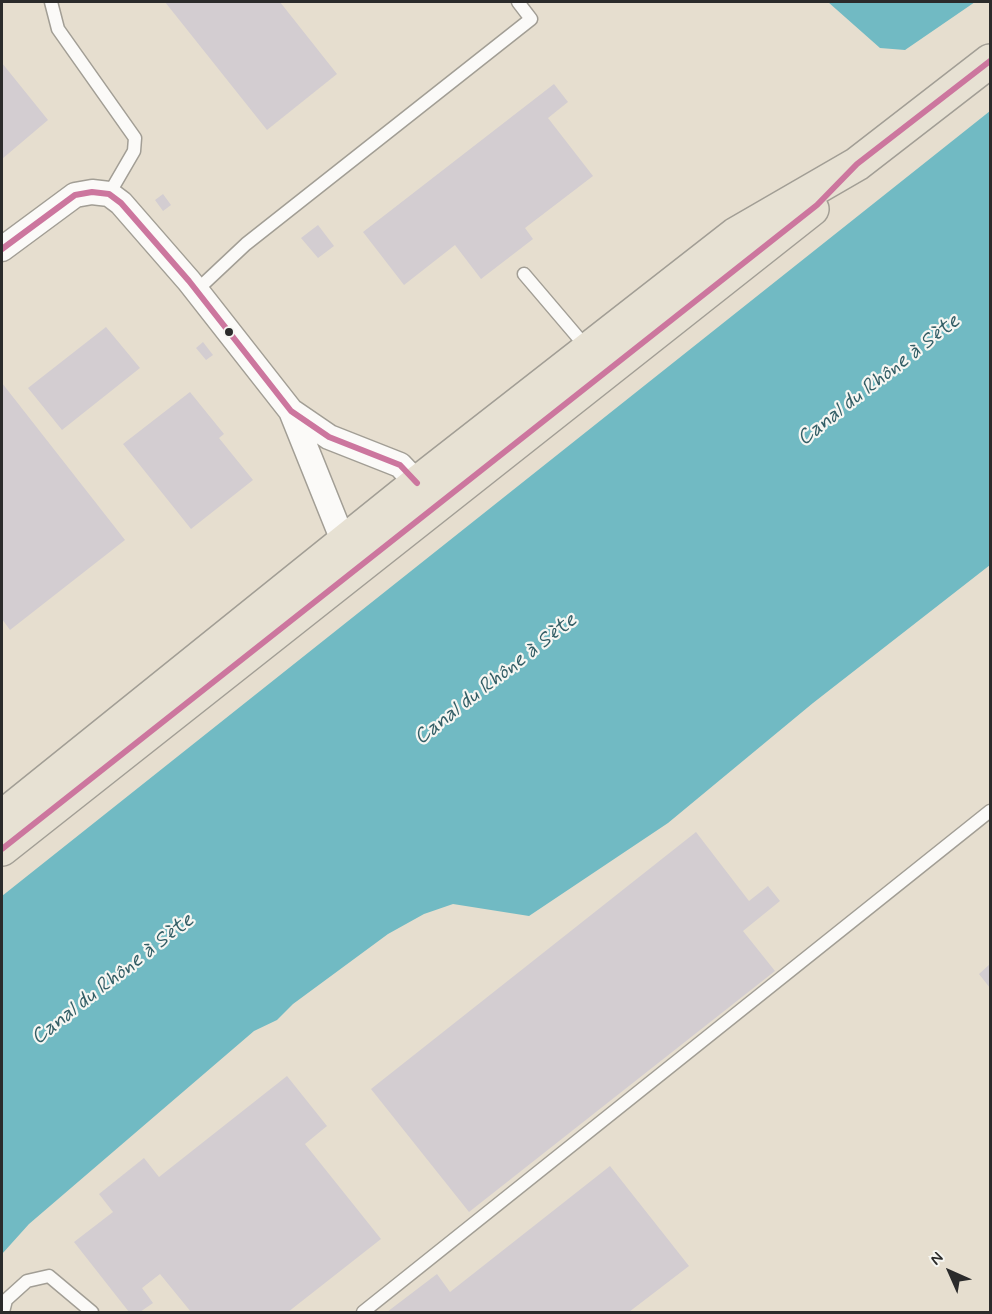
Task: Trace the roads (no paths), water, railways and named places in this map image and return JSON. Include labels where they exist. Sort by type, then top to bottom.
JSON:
[{"type":"main road","points":[[2,849],[397,538],[598,361],[736,234],[857,164],[990,61]]},
{"type":"main road","points":[[2,817],[417,483],[598,361]]},
{"type":"main road","points":[[397,538],[417,483]]},
{"type":"main road","points":[[344,543],[397,538]]},
{"type":"street","points":[[2,249],[75,195],[92,192],[109,194],[121,203],[197,290],[291,411],[344,543]]},
{"type":"street","points":[[291,411],[329,436],[400,465],[417,483]]},
{"type":"lane","points":[[51,2],[58,30],[135,138],[134,151],[109,194]]},
{"type":"lane","points":[[197,290],[246,244],[531,19],[518,2]]},
{"type":"lane","points":[[524,274],[598,361]]},
{"type":"lane","points":[[363,1312],[990,811]]},
{"type":"lane","points":[[3,1312],[6,1300],[27,1281],[49,1276],[92,1312]]},
{"type":"water","points":[[828,2],[975,2],[905,50],[880,48]]},
{"type":"water","name":"Canal du Rhône à Sète","points":[[990,111],[990,565],[813,703],[668,823],[529,916],[453,904],[424,914],[388,934],[293,1004],[277,1020],[254,1031],[29,1224],[2,1254],[2,896]]}]
